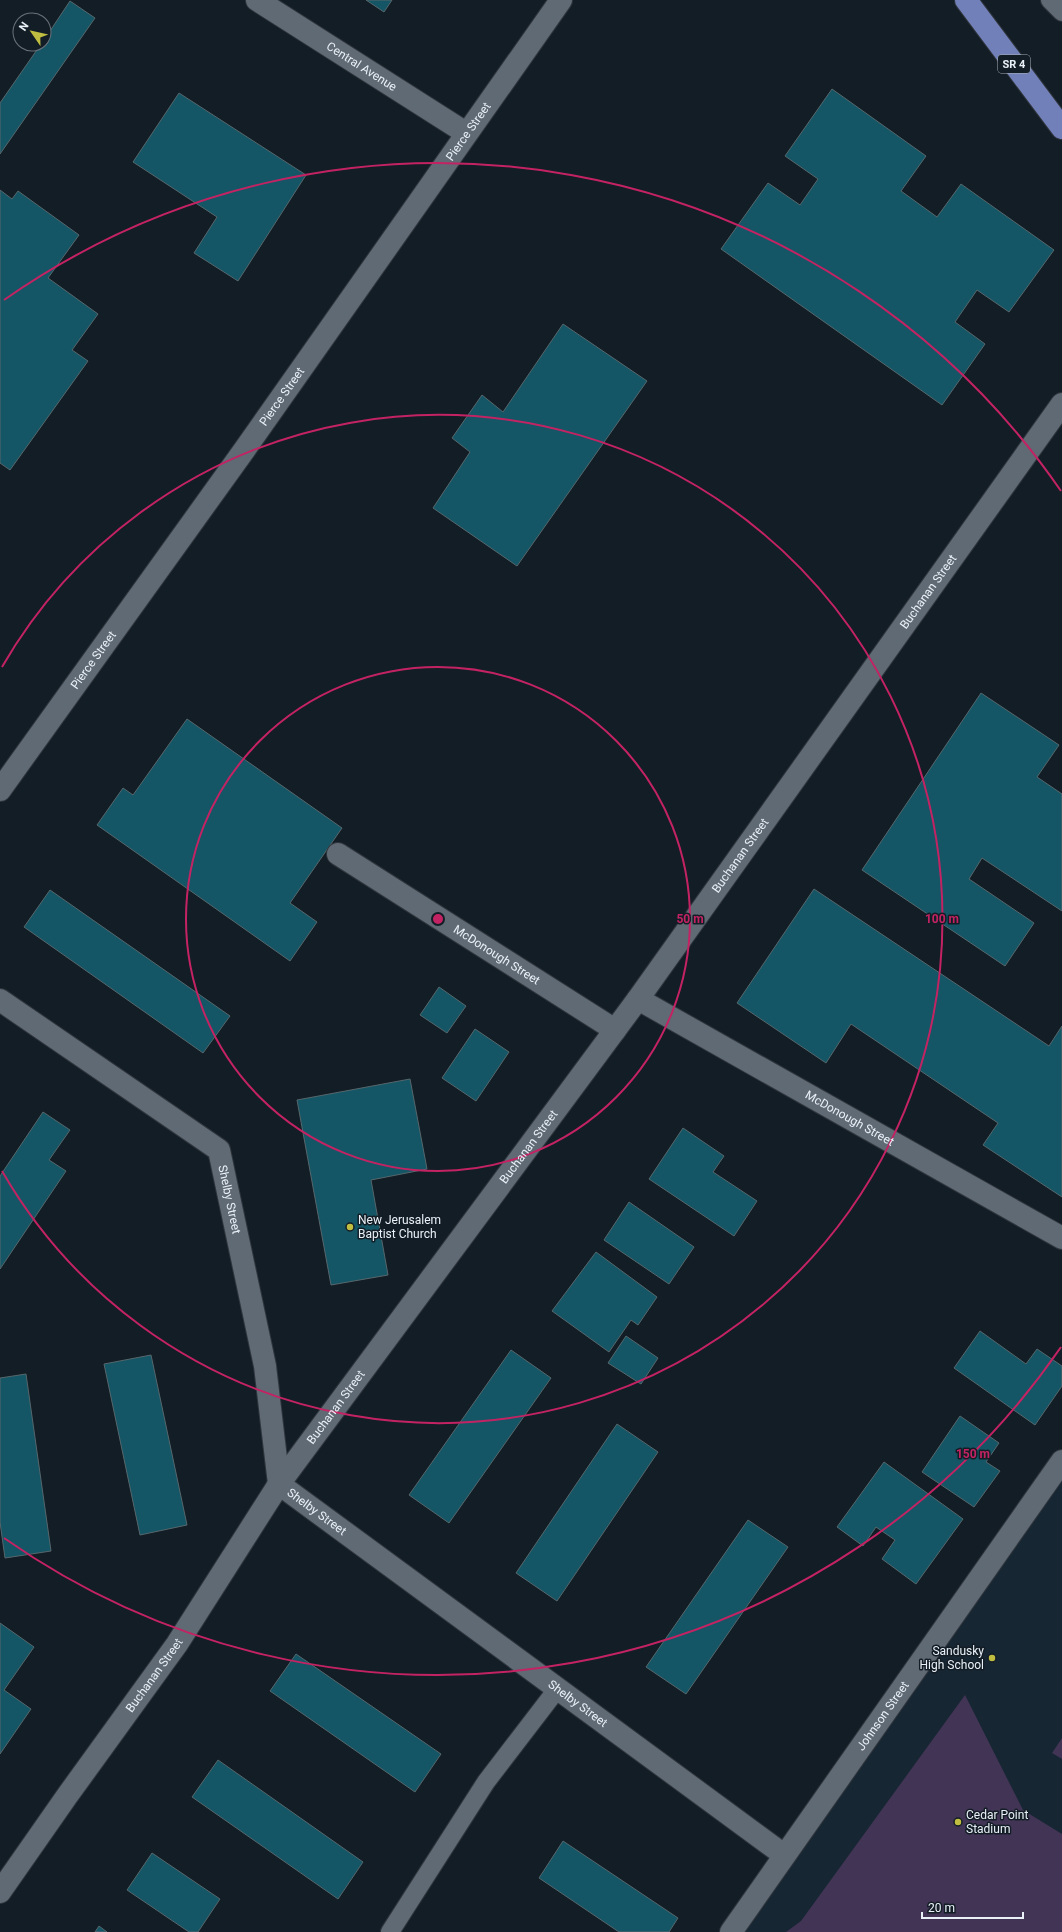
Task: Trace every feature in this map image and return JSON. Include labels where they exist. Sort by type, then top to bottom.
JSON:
[{"type":"main road","name":"SR 4","points":[[966,0],[1062,128]]},
{"type":"street","name":"Central Avenue","points":[[258,0],[466,133]]},
{"type":"street","name":"Pierce Street","points":[[0,790],[245,449],[560,0]]},
{"type":"street","name":"Buchanan Street","points":[[0,1892],[67,1796],[177,1644],[279,1484],[638,999],[1062,404]]},
{"type":"street","name":"McDonough Street","points":[[338,854],[615,1030]]},
{"type":"street","name":"McDonough Street","points":[[638,999],[1062,1238]]},
{"type":"street","name":"Shelby Street","points":[[0,1000],[219,1150],[265,1366],[279,1484],[784,1855]]},
{"type":"street","name":"Johnson Street","points":[[731,1932],[1062,1462]]},
{"type":"lane","points":[[1050,0],[1062,12]]},
{"type":"lane","points":[[390,1932],[486,1782],[558,1688]]},
{"type":"shaded area","name":"Sandusky High School","points":[[1062,1461],[1062,1932],[731,1932]]},
{"type":"shaded area","name":"Cedar Point Stadium","points":[[965,1695],[1023,1810],[1062,1834],[1062,1932],[786,1932],[801,1921]]},
{"type":"shaded area","points":[[1062,1738],[1062,1759],[1052,1753]]},
{"type":"building","points":[[366,0],[392,0],[384,12]]},
{"type":"building","points":[[70,1],[95,18],[0,154],[0,103],[35,52],[52,52],[52,28]]},
{"type":"building","points":[[832,89],[926,156],[901,191],[937,217],[961,184],[1054,250],[1009,312],[977,290],[955,322],[985,344],[942,405],[721,249],[768,183],[800,205],[818,179],[785,156]]},
{"type":"building","points":[[179,93],[306,175],[238,281],[194,253],[217,217],[133,162]]},
{"type":"building","points":[[0,190],[12,199],[18,191],[79,235],[48,278],[98,314],[72,350],[88,361],[10,470],[0,463]]},
{"type":"building","points":[[563,324],[647,381],[517,566],[433,508],[470,452],[452,438],[482,395],[503,412]]},
{"type":"building","points":[[981,693],[1059,745],[1037,777],[1062,794],[1062,911],[982,858],[969,879],[1034,923],[1005,966],[862,870]]},
{"type":"building","points":[[187,719],[342,828],[290,903],[317,922],[290,961],[97,825],[123,788],[133,795]]},
{"type":"building","points":[[814,889],[1049,1046],[1062,1026],[1062,1197],[983,1145],[998,1123],[851,1024],[826,1063],[737,1003]]},
{"type":"building","points":[[50,890],[230,1016],[203,1053],[24,927]]},
{"type":"building","points":[[439,987],[466,1006],[447,1033],[420,1015]]},
{"type":"building","points":[[475,1029],[509,1052],[476,1101],[442,1078]]},
{"type":"building","name":"New Jerusalem Baptist Church","points":[[410,1079],[427,1169],[371,1180],[388,1275],[331,1285],[297,1100]]},
{"type":"building","points":[[43,1112],[70,1130],[49,1160],[66,1171],[0,1269],[0,1176]]},
{"type":"building","points":[[683,1128],[724,1156],[713,1172],[757,1201],[734,1236],[649,1179]]},
{"type":"building","points":[[629,1202],[694,1247],[669,1284],[604,1240]]},
{"type":"building","points":[[596,1252],[657,1297],[638,1325],[631,1320],[609,1352],[552,1311]]},
{"type":"building","points":[[980,1331],[1026,1364],[1037,1349],[1062,1366],[1062,1386],[1035,1425],[954,1368]]},
{"type":"building","points":[[626,1336],[658,1358],[641,1384],[608,1363]]},
{"type":"building","points":[[511,1350],[551,1378],[449,1523],[409,1495]]},
{"type":"building","points":[[151,1355],[187,1525],[140,1535],[104,1364]]},
{"type":"building","points":[[26,1374],[51,1551],[5,1558],[0,1522],[0,1378]]},
{"type":"building","points":[[960,1416],[999,1443],[986,1462],[1000,1471],[974,1507],[922,1472]]},
{"type":"building","points":[[617,1424],[658,1452],[557,1601],[516,1573]]},
{"type":"building","points":[[884,1462],[963,1519],[916,1584],[882,1559],[895,1540],[876,1527],[863,1546],[837,1527]]},
{"type":"building","points":[[748,1520],[788,1547],[686,1694],[646,1667]]},
{"type":"building","points":[[0,1623],[34,1647],[4,1690],[31,1709],[0,1754]]},
{"type":"building","points":[[296,1654],[441,1754],[415,1792],[270,1691]]},
{"type":"building","points":[[218,1760],[363,1862],[338,1899],[192,1797]]},
{"type":"building","points":[[563,1841],[678,1918],[669,1932],[619,1932],[539,1878]]},
{"type":"building","points":[[152,1853],[220,1899],[198,1932],[189,1932],[127,1890]]},
{"type":"building","points":[[99,1926],[107,1932],[95,1932]]},
{"type":"place","name":"New Jerusalem Baptist Church","points":[[350,1227]]},
{"type":"place","name":"Sandusky High School","points":[[992,1658]]},
{"type":"place","name":"Cedar Point Stadium","points":[[958,1822]]}]
